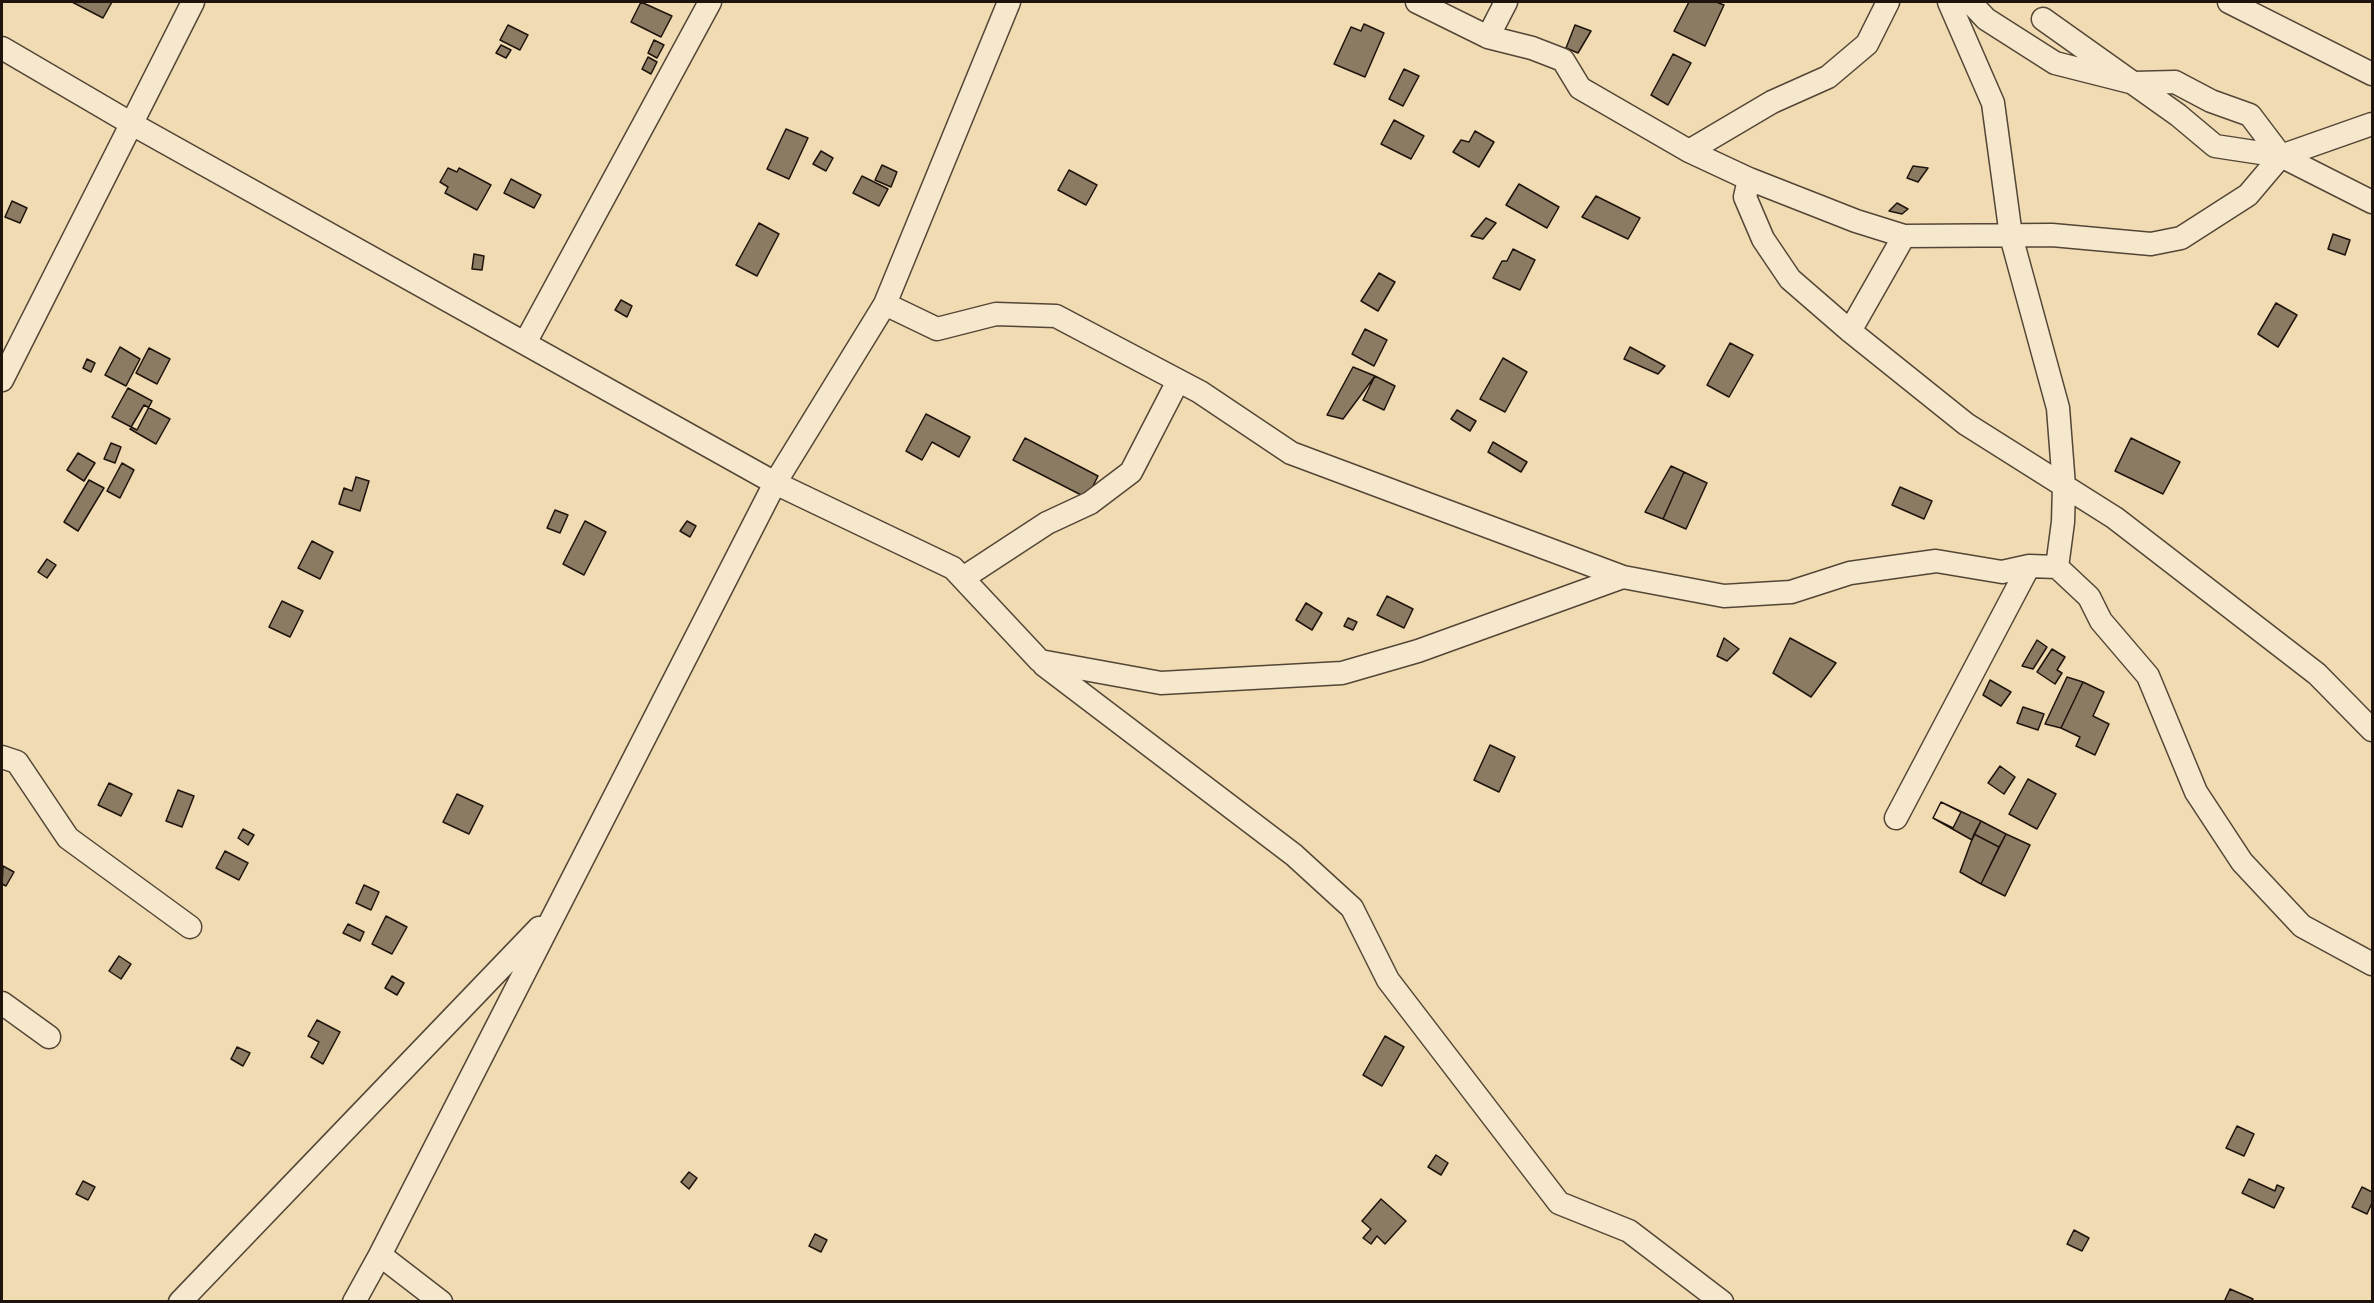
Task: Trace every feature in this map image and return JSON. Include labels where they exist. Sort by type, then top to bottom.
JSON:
[{"type":"street","points":[[2,380],[193,2]]},
{"type":"street","points":[[525,343],[710,2]]},
{"type":"street","points":[[354,1302],[776,483],[885,304],[1009,2]]},
{"type":"street","points":[[1417,2],[1488,37],[1532,48],[1563,60],[1580,88],[1689,151],[1749,179],[1856,221],[1904,236],[2052,235],[2151,244],[2181,238],[2248,195],[2281,156],[2373,124]]},
{"type":"street","points":[[1488,37],[1506,2]]},
{"type":"street","points":[[1689,151],[1772,102],[1828,76],[1867,44],[1888,2]]},
{"type":"street","points":[[1949,2],[1993,103],[2011,236],[2058,408],[2064,486],[2063,522],[2057,567]]},
{"type":"street","points":[[1970,2],[1986,19],[2055,63],[2134,82],[2175,82],[2211,101],[2250,115],[2281,156]]},
{"type":"street","points":[[2229,2],[2373,74]]},
{"type":"street","points":[[2043,20],[2134,82],[2215,146],[2281,156],[2373,202]]},
{"type":"street","points":[[2,48],[132,124],[776,483],[954,568],[1040,661],[1294,855],[1352,908],[1388,980],[1559,1203],[1629,1231],[1722,1302]]},
{"type":"street","points":[[1749,179],[1745,197],[1763,239],[1790,279],[1850,331],[1966,424],[2115,518],[2317,674],[2373,729]]},
{"type":"street","points":[[1850,331],[1904,236]]},
{"type":"street","points":[[885,304],[937,329],[996,314],[1056,316],[1200,392],[1291,453],[1623,577],[1724,596],[1791,592],[1850,573],[1936,561],[2002,572],[2029,566],[2057,567],[2089,597],[2101,621],[2148,676],[2196,792],[2242,862],[2302,926],[2373,964]]},
{"type":"street","points":[[963,578],[1047,523],[1090,503],[1131,472],[1178,381]]},
{"type":"street","points":[[1896,818],[2029,566]]},
{"type":"street","points":[[1040,661],[1161,683],[1342,673],[1418,651],[1623,577]]},
{"type":"street","points":[[2,757],[17,762],[68,838],[190,927]]},
{"type":"street","points":[[180,1302],[557,910]]},
{"type":"street","points":[[2,1003],[49,1037]]},
{"type":"street","points":[[380,1255],[441,1302]]},
{"type":"building","points":[[72,2],[112,2],[103,18]]},
{"type":"building","points":[[641,2],[672,16],[661,37],[631,22]]},
{"type":"building","points":[[1689,2],[1716,2],[1724,5],[1705,46],[1674,31]]},
{"type":"building","points":[[1364,24],[1384,33],[1365,77],[1334,64],[1351,27],[1361,31]]},
{"type":"building","points":[[508,25],[528,35],[520,50],[500,40]]},
{"type":"building","points":[[1575,25],[1591,31],[1578,53],[1566,48]]},
{"type":"building","points":[[654,40],[664,45],[657,58],[648,53]]},
{"type":"building","points":[[501,45],[511,50],[506,58],[496,53]]},
{"type":"building","points":[[1673,54],[1691,63],[1668,105],[1651,95]]},
{"type":"building","points":[[648,57],[657,62],[651,74],[642,69]]},
{"type":"building","points":[[1404,69],[1419,76],[1403,106],[1389,99]]},
{"type":"building","points":[[1394,120],[1424,136],[1411,159],[1381,144]]},
{"type":"building","points":[[786,129],[808,138],[789,179],[767,169]]},
{"type":"building","points":[[1475,131],[1494,142],[1479,167],[1453,152],[1461,140],[1469,142]]},
{"type":"building","points":[[821,151],[833,158],[826,171],[813,164]]},
{"type":"building","points":[[882,165],[897,172],[891,187],[875,180]]},
{"type":"building","points":[[1913,166],[1928,168],[1918,182],[1907,178]]},
{"type":"building","points":[[448,168],[457,172],[459,168],[491,185],[477,210],[445,193],[448,187],[440,182]]},
{"type":"building","points":[[1069,170],[1097,185],[1086,205],[1058,190]]},
{"type":"building","points":[[862,176],[888,189],[879,206],[853,193]]},
{"type":"building","points":[[511,179],[541,195],[534,208],[504,193]]},
{"type":"building","points":[[1519,184],[1559,207],[1547,228],[1506,205]]},
{"type":"building","points":[[1596,196],[1640,218],[1628,239],[1582,217]]},
{"type":"building","points":[[12,201],[27,208],[20,223],[5,217]]},
{"type":"building","points":[[1897,203],[1908,209],[1902,214],[1889,211]]},
{"type":"building","points":[[1486,218],[1496,223],[1483,239],[1471,236]]},
{"type":"building","points":[[759,223],[779,234],[757,276],[736,265]]},
{"type":"building","points":[[2333,234],[2350,240],[2345,255],[2328,249]]},
{"type":"building","points":[[1513,249],[1535,260],[1520,290],[1493,278],[1502,261],[1507,261]]},
{"type":"building","points":[[474,254],[484,256],[482,270],[472,269]]},
{"type":"building","points":[[1379,273],[1395,282],[1378,311],[1361,301]]},
{"type":"building","points":[[621,300],[632,306],[627,317],[615,310]]},
{"type":"building","points":[[2276,303],[2297,315],[2278,347],[2258,334]]},
{"type":"building","points":[[1365,329],[1387,340],[1374,366],[1352,354]]},
{"type":"building","points":[[1730,343],[1753,355],[1729,397],[1707,385]]},
{"type":"building","points":[[120,347],[140,359],[126,386],[105,375]]},
{"type":"building","points":[[1630,347],[1665,366],[1658,374],[1624,359]]},
{"type":"building","points":[[149,348],[170,359],[157,384],[136,373]]},
{"type":"building","points":[[1503,358],[1527,372],[1505,412],[1480,399]]},
{"type":"building","points":[[87,359],[95,363],[91,372],[83,368]]},
{"type":"building","points":[[1353,367],[1375,376],[1343,419],[1327,415]]},
{"type":"building","points":[[1375,376],[1395,386],[1384,410],[1363,400]]},
{"type":"building","points":[[128,388],[152,401],[137,430],[112,417]]},
{"type":"building","points":[[144,405],[170,419],[156,444],[130,429]]},
{"type":"building","points":[[1457,410],[1476,421],[1470,431],[1451,419]]},
{"type":"building","points":[[926,414],[970,437],[959,457],[932,442],[922,460],[906,451]]},
{"type":"building","points":[[1025,438],[1098,476],[1087,498],[1013,460]]},
{"type":"building","points":[[2131,438],[2180,462],[2163,494],[2115,471]]},
{"type":"building","points":[[1493,442],[1527,462],[1521,472],[1488,452]]},
{"type":"building","points":[[111,443],[121,447],[115,463],[104,459]]},
{"type":"building","points":[[78,453],[95,463],[84,481],[67,470]]},
{"type":"building","points":[[122,463],[134,470],[120,498],[107,491]]},
{"type":"building","points":[[1671,466],[1684,472],[1663,519],[1645,512]]},
{"type":"building","points":[[1684,472],[1707,483],[1686,529],[1663,519]]},
{"type":"building","points":[[356,477],[369,481],[360,511],[339,504],[344,488],[352,491]]},
{"type":"building","points":[[89,480],[104,488],[78,531],[64,522]]},
{"type":"building","points":[[1900,487],[1932,501],[1924,519],[1892,505]]},
{"type":"building","points":[[555,510],[568,515],[560,533],[547,528]]},
{"type":"building","points":[[585,521],[606,532],[584,575],[563,564]]},
{"type":"building","points":[[687,521],[696,526],[690,537],[680,531]]},
{"type":"building","points":[[312,541],[333,552],[320,579],[298,568]]},
{"type":"building","points":[[47,559],[56,565],[47,578],[38,572]]},
{"type":"building","points":[[1387,596],[1413,609],[1404,628],[1377,615]]},
{"type":"building","points":[[282,601],[303,611],[290,637],[269,627]]},
{"type":"building","points":[[1306,603],[1322,613],[1312,630],[1296,620]]},
{"type":"building","points":[[1348,618],[1357,622],[1353,630],[1344,626]]},
{"type":"building","points":[[1724,638],[1739,649],[1727,661],[1717,656]]},
{"type":"building","points":[[1790,638],[1836,663],[1811,697],[1773,673]]},
{"type":"building","points":[[2037,640],[2047,647],[2033,669],[2022,666]]},
{"type":"building","points":[[2052,649],[2065,657],[2057,670],[2062,673],[2055,684],[2037,672]]},
{"type":"building","points":[[2067,677],[2083,682],[2061,728],[2045,724]]},
{"type":"building","points":[[1990,680],[2011,692],[2001,706],[1983,695]]},
{"type":"building","points":[[2083,682],[2104,692],[2093,716],[2109,724],[2095,755],[2076,746],[2080,737],[2061,728]]},
{"type":"building","points":[[2023,707],[2044,714],[2038,730],[2017,723]]},
{"type":"building","points":[[1490,745],[1515,757],[1499,792],[1474,780]]},
{"type":"building","points":[[2000,766],[2015,777],[2004,794],[1988,783]]},
{"type":"building","points":[[2028,779],[2056,794],[2037,829],[2009,814]]},
{"type":"building","points":[[109,783],[132,794],[121,816],[98,805]]},
{"type":"building","points":[[178,790],[194,796],[182,827],[166,821]]},
{"type":"building","points":[[457,794],[483,806],[469,834],[443,822]]},
{"type":"building","points":[[1941,802],[1961,812],[1953,828],[1933,818]]},
{"type":"building","points":[[1941,802],[1981,821],[1972,840],[1933,818]]},
{"type":"building","points":[[1981,821],[2006,834],[1999,847],[1974,834]]},
{"type":"building","points":[[243,829],[254,835],[248,845],[238,838]]},
{"type":"building","points":[[1974,834],[1999,847],[1981,884],[1960,872]]},
{"type":"building","points":[[2006,834],[2030,845],[2005,896],[1981,884]]},
{"type":"building","points":[[225,851],[248,863],[239,880],[216,868]]},
{"type":"building","points":[[3,866],[14,872],[6,886],[2,884]]},
{"type":"building","points":[[364,885],[379,892],[371,910],[356,903]]},
{"type":"building","points":[[386,916],[407,927],[392,954],[372,944]]},
{"type":"building","points":[[348,924],[364,932],[360,941],[343,933]]},
{"type":"building","points":[[119,956],[131,964],[121,979],[109,971]]},
{"type":"building","points":[[392,976],[404,983],[397,995],[385,988]]},
{"type":"building","points":[[317,1020],[340,1032],[323,1064],[311,1057],[319,1042],[308,1036]]},
{"type":"building","points":[[1385,1036],[1404,1047],[1382,1086],[1363,1075]]},
{"type":"building","points":[[237,1047],[250,1053],[243,1066],[231,1059]]},
{"type":"building","points":[[2237,1126],[2254,1134],[2244,1156],[2226,1148]]},
{"type":"building","points":[[1436,1155],[1448,1163],[1441,1175],[1428,1167]]},
{"type":"building","points":[[689,1172],[697,1178],[689,1189],[681,1182]]},
{"type":"building","points":[[2249,1179],[2275,1191],[2277,1185],[2284,1188],[2274,1208],[2242,1193]]},
{"type":"building","points":[[83,1181],[95,1187],[88,1200],[76,1194]]},
{"type":"building","points":[[2362,1187],[2372,1192],[2372,1203],[2367,1214],[2352,1207]]},
{"type":"building","points":[[1381,1199],[1406,1221],[1385,1244],[1377,1236],[1371,1244],[1363,1238],[1371,1229],[1362,1221]]},
{"type":"building","points":[[2074,1230],[2089,1238],[2082,1251],[2067,1244]]},
{"type":"building","points":[[815,1234],[827,1240],[821,1252],[809,1246]]},
{"type":"building","points":[[2230,1289],[2253,1299],[2251,1302],[2224,1302]]}]
